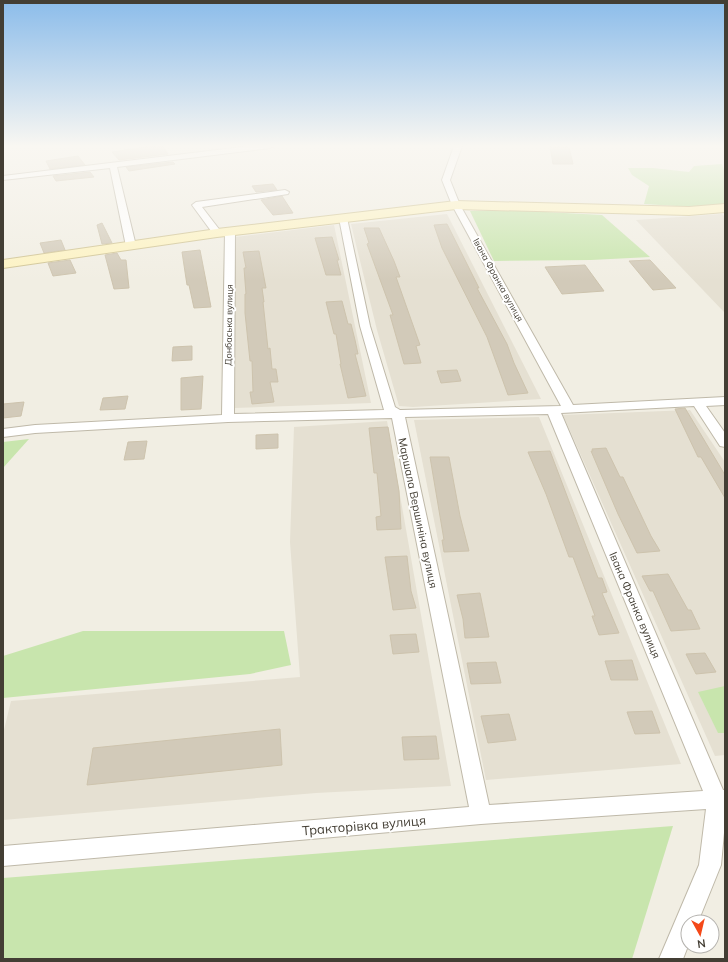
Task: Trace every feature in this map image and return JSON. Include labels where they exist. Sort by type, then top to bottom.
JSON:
[{"type":"main road","points":[[3,264],[217,233],[456,205],[689,211],[725,208]]},
{"type":"street","points":[[119,191],[131,246]]},
{"type":"street","name":"Івана Франка вулиця","points":[[450,191],[456,205],[569,409]]},
{"type":"street","points":[[217,233],[196,205],[285,192]]},
{"type":"street","name":"Маршала Вершиніна вулиця","points":[[343,218],[365,326],[389,409],[398,414],[480,815]]},
{"type":"street","name":"Донбаська вулиця","points":[[228,418],[230,232]]},
{"type":"street","points":[[3,433],[35,429],[228,418],[553,410],[725,401]]},
{"type":"street","points":[[697,402],[725,443]]},
{"type":"street","name":"Івана Франка вулиця","points":[[553,410],[721,800]]},
{"type":"street","points":[[671,959],[710,865],[721,800]]},
{"type":"street","name":"Тракторівка вулиця","points":[[3,856],[480,815],[721,800]]},
{"type":"shaded area","points":[[447,214],[541,399],[413,407],[399,406],[377,330],[351,224]]},
{"type":"shaded area","points":[[722,214],[725,217],[725,313],[636,220]]},
{"type":"shaded area","points":[[334,225],[371,403],[235,408],[235,237]]},
{"type":"shaded area","points":[[690,410],[725,462],[725,755],[715,756],[563,415]]},
{"type":"shaded area","points":[[539,417],[681,764],[486,780],[414,420]]},
{"type":"shaded area","points":[[387,421],[451,786],[316,793],[3,820],[3,734],[11,701],[300,677],[290,542],[294,427]]},
{"type":"green space","points":[[648,191],[725,191],[725,204],[693,207],[644,204]]},
{"type":"green space","points":[[506,210],[602,215],[650,257],[591,260],[494,261],[470,211]]},
{"type":"green space","points":[[29,439],[3,468],[3,442]]},
{"type":"green space","points":[[83,631],[284,631],[291,665],[250,674],[3,698],[3,656]]},
{"type":"green space","points":[[725,686],[725,733],[718,733],[698,692]]},
{"type":"green space","points":[[673,826],[632,959],[3,959],[3,878]]},
{"type":"building","points":[[282,196],[293,213],[273,215],[261,200]]},
{"type":"building","points":[[102,223],[112,243],[102,244],[97,225]]},
{"type":"building","points":[[447,224],[479,288],[477,288],[507,344],[528,393],[508,395],[487,337],[442,248],[434,225]]},
{"type":"building","points":[[364,228],[379,228],[394,261],[400,277],[396,277],[420,345],[416,346],[421,363],[404,364],[390,315],[393,315],[367,244],[369,243]]},
{"type":"building","points":[[332,237],[339,260],[337,260],[341,275],[326,275],[315,238]]},
{"type":"building","points":[[61,240],[65,250],[44,253],[40,243]]},
{"type":"building","points":[[200,250],[211,307],[194,308],[189,285],[187,285],[182,252]]},
{"type":"building","points":[[259,251],[266,288],[262,288],[268,349],[270,348],[272,369],[276,369],[278,382],[270,382],[274,402],[252,404],[250,392],[253,392],[252,361],[250,361],[245,313],[246,294],[244,268],[246,268],[243,252]]},
{"type":"building","points":[[117,253],[121,260],[126,260],[129,288],[114,289],[105,255]]},
{"type":"building","points":[[70,260],[76,273],[53,276],[48,263]]},
{"type":"building","points":[[650,260],[676,288],[653,290],[629,261]]},
{"type":"building","points":[[585,265],[604,291],[562,294],[545,267]]},
{"type":"building","points":[[342,301],[348,324],[351,324],[358,354],[355,354],[366,396],[348,398],[340,364],[336,334],[334,334],[326,302]]},
{"type":"building","points":[[192,346],[192,360],[172,361],[173,347]]},
{"type":"building","points":[[457,370],[461,381],[441,383],[437,371]]},
{"type":"building","points":[[203,376],[201,409],[181,410],[181,378]]},
{"type":"building","points":[[128,396],[125,409],[100,410],[103,398]]},
{"type":"building","points":[[24,402],[21,416],[3,418],[3,404]]},
{"type":"building","points":[[685,408],[725,475],[725,498],[701,457],[698,457],[675,409]]},
{"type":"building","points":[[388,427],[399,491],[401,529],[377,530],[376,517],[381,516],[377,473],[374,473],[369,428]]},
{"type":"building","points":[[278,434],[278,448],[256,449],[256,435]]},
{"type":"building","points":[[147,441],[144,459],[124,460],[128,442]]},
{"type":"building","points":[[606,448],[620,477],[623,477],[651,536],[660,551],[637,553],[618,514],[591,451],[593,451],[592,449]]},
{"type":"building","points":[[550,451],[598,578],[602,578],[607,592],[602,593],[619,633],[599,635],[592,616],[595,616],[573,557],[569,557],[546,494],[528,452]]},
{"type":"building","points":[[430,457],[449,457],[460,516],[469,551],[444,552],[442,540],[444,540]]},
{"type":"building","points":[[407,556],[411,591],[416,608],[393,610],[385,557]]},
{"type":"building","points":[[668,574],[688,610],[691,610],[700,629],[671,631],[653,591],[650,591],[642,576]]},
{"type":"building","points":[[480,593],[489,637],[465,638],[463,619],[457,595]]},
{"type":"building","points":[[416,634],[419,652],[393,654],[390,635]]},
{"type":"building","points":[[705,653],[716,672],[696,674],[686,654]]},
{"type":"building","points":[[632,660],[638,680],[611,680],[605,661]]},
{"type":"building","points":[[496,662],[501,683],[471,684],[467,663]]},
{"type":"building","points":[[652,711],[660,733],[635,734],[627,712]]},
{"type":"building","points":[[509,714],[516,740],[488,743],[481,716]]},
{"type":"building","points":[[280,729],[282,765],[87,785],[93,748]]},
{"type":"building","points":[[436,736],[439,759],[404,760],[402,737]]}]
